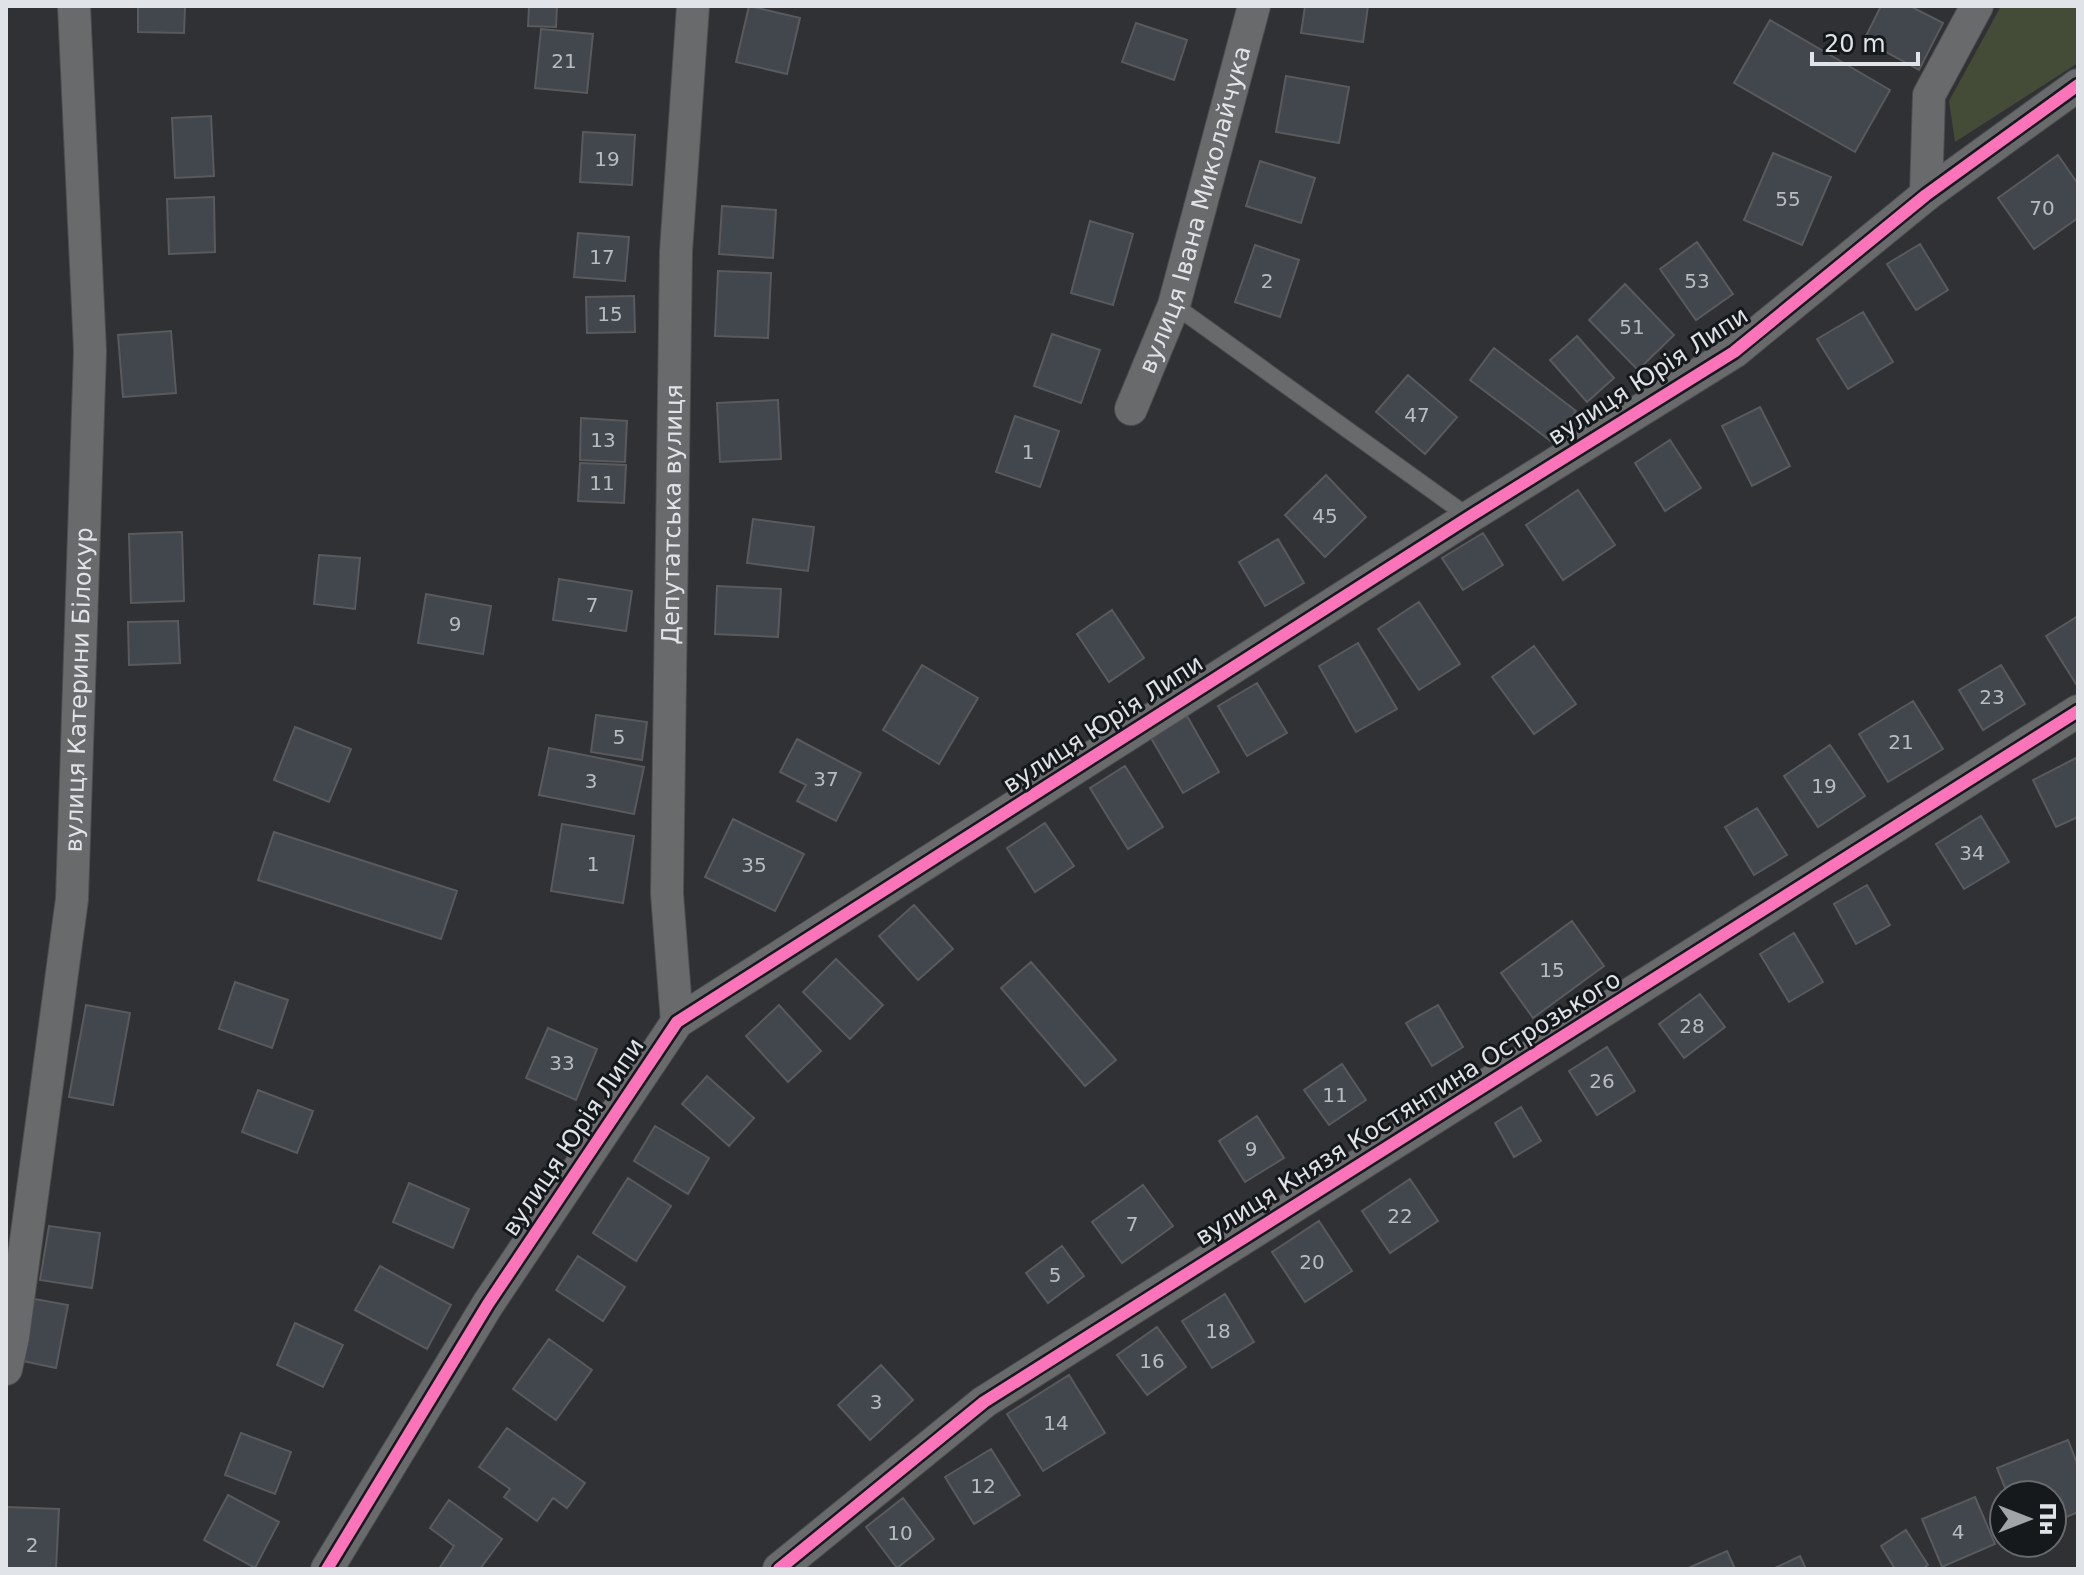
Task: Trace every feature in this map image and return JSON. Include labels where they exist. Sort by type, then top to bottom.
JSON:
[{"type":"street","name":"вулиця Катерини Білокур","points":[[6,1369],[13,1337],[72,899],[90,351],[74,6]]},
{"type":"street","name":"Депутатська вулиця","points":[[677,1022],[667,894],[676,251],[693,6]]},
{"type":"street","name":"вулиця Івана Миколайчука","points":[[1131,409],[1174,305],[1254,6]]},
{"type":"street","points":[[1926,195],[1929,95],[1977,6]]},
{"type":"street","name":"вулиця Юрія Липи","points":[[327,1569],[488,1304],[677,1022],[1469,517],[1734,352],[1926,195],[2078,85]]},
{"type":"street","name":"вулиця Князя Костянтина Острозького","points":[[779,1569],[984,1402],[2078,711]]},
{"type":"lane","points":[[1174,305],[1469,517]]},
{"type":"green space","points":[[2001,6],[2078,6],[2078,63],[1955,142],[1949,101]]},
{"type":"building","points":[[138,6],[185,6],[184,33],[138,32]]},
{"type":"building","points":[[529,6],[557,6],[556,27],[528,26]]},
{"type":"building","points":[[749,6],[800,18],[787,74],[736,62]]},
{"type":"building","points":[[1305,6],[1368,6],[1363,42],[1301,33]]},
{"type":"building","points":[[1881,6],[1910,6],[1943,23],[1919,70],[1864,40]]},
{"type":"building","points":[[1770,20],[1890,90],[1855,152],[1734,83]]},
{"type":"building","points":[[1136,23],[1187,40],[1174,80],[1122,62]]},
{"type":"building","points":[[541,29],[593,34],[587,93],[535,88]]},
{"type":"building","points":[[1286,76],[1349,87],[1339,143],[1276,132]]},
{"type":"building","points":[[211,116],[214,176],[175,178],[172,118]]},
{"type":"building","points":[[583,132],[635,135],[632,185],[580,182]]},
{"type":"building","points":[[1773,153],[1831,177],[1802,245],[1744,220]]},
{"type":"building","points":[[2058,155],[2078,184],[2078,218],[2034,249],[1998,198]]},
{"type":"building","points":[[1260,161],[1315,178],[1301,223],[1246,206]]},
{"type":"building","points":[[214,197],[215,252],[169,254],[167,199]]},
{"type":"building","points":[[722,206],[776,210],[773,258],[719,254]]},
{"type":"building","points":[[1090,221],[1133,234],[1113,305],[1071,293]]},
{"type":"building","points":[[578,233],[629,237],[625,281],[574,277]]},
{"type":"building","points":[[1697,242],[1733,294],[1696,320],[1660,269]]},
{"type":"building","points":[[1920,244],[1948,290],[1916,310],[1887,264]]},
{"type":"building","points":[[1255,245],[1299,260],[1280,317],[1235,302]]},
{"type":"building","points":[[718,271],[771,273],[768,338],[715,336]]},
{"type":"building","points":[[1625,284],[1674,335],[1638,370],[1589,320]]},
{"type":"building","points":[[634,296],[635,332],[587,333],[586,297]]},
{"type":"building","points":[[1863,312],[1893,362],[1848,389],[1817,339]]},
{"type":"building","points":[[171,331],[176,393],[123,397],[118,335]]},
{"type":"building","points":[[1052,334],[1100,350],[1081,403],[1034,386]]},
{"type":"building","points":[[1577,336],[1614,378],[1587,402],[1550,360]]},
{"type":"building","points":[[1494,348],[1576,411],[1552,442],[1470,380]]},
{"type":"building","points":[[1408,375],[1457,417],[1425,454],[1376,412]]},
{"type":"building","points":[[778,400],[781,459],[720,462],[717,403]]},
{"type":"building","points":[[1760,407],[1790,466],[1752,486],[1722,426]]},
{"type":"building","points":[[1015,416],[1059,431],[1040,487],[996,472]]},
{"type":"building","points":[[581,418],[627,421],[625,462],[580,460]]},
{"type":"building","points":[[1670,440],[1701,488],[1665,511],[1635,463]]},
{"type":"building","points":[[580,463],[626,465],[624,503],[578,501]]},
{"type":"building","points":[[1326,475],[1366,517],[1325,557],[1285,515]]},
{"type":"building","points":[[1578,490],[1615,545],[1563,580],[1526,525]]},
{"type":"building","points":[[753,519],[814,527],[808,571],[747,563]]},
{"type":"building","points":[[182,532],[184,601],[131,603],[129,534]]},
{"type":"building","points":[[1483,533],[1503,565],[1463,590],[1442,558]]},
{"type":"building","points":[[1278,539],[1304,583],[1265,606],[1239,562]]},
{"type":"building","points":[[319,555],[360,558],[355,609],[314,604]]},
{"type":"building","points":[[559,579],[632,591],[626,631],[553,620]]},
{"type":"building","points":[[717,586],[781,589],[778,637],[715,634]]},
{"type":"building","points":[[426,594],[491,606],[483,654],[418,643]]},
{"type":"building","points":[[1419,602],[1460,664],[1419,690],[1378,629]]},
{"type":"building","points":[[1112,610],[1144,658],[1109,682],[1077,634]]},
{"type":"building","points":[[2078,616],[2078,683],[2076,684],[2046,636]]},
{"type":"building","points":[[178,621],[180,663],[129,665],[128,622]]},
{"type":"building","points":[[1358,643],[1397,709],[1356,732],[1319,666]]},
{"type":"building","points":[[1534,646],[1576,704],[1534,734],[1492,677]]},
{"type":"building","points":[[922,665],[978,698],[939,764],[883,730]]},
{"type":"building","points":[[2001,665],[2025,704],[1983,730],[1959,690]]},
{"type":"building","points":[[1257,683],[1287,733],[1247,756],[1218,706]]},
{"type":"building","points":[[1913,701],[1943,749],[1888,782],[1859,734]]},
{"type":"building","points":[[596,715],[647,722],[642,760],[591,752]]},
{"type":"building","points":[[1187,716],[1219,772],[1183,793],[1151,738]]},
{"type":"building","points":[[295,727],[351,749],[329,802],[274,780]]},
{"type":"building","points":[[797,739],[861,773],[836,821],[797,801],[806,785],[780,772]]},
{"type":"building","points":[[1830,745],[1865,796],[1818,827],[1784,776]]},
{"type":"building","points":[[549,748],[644,767],[634,814],[539,795]]},
{"type":"building","points":[[2078,757],[2078,817],[2056,827],[2033,780]]},
{"type":"building","points":[[1125,766],[1163,827],[1128,849],[1090,788]]},
{"type":"building","points":[[1757,808],[1787,855],[1754,875],[1725,827]]},
{"type":"building","points":[[1981,816],[2009,862],[1964,889],[1936,844]]},
{"type":"building","points":[[733,819],[804,854],[775,911],[705,877]]},
{"type":"building","points":[[1045,823],[1074,866],[1035,892],[1007,848]]},
{"type":"building","points":[[562,824],[634,836],[623,903],[551,891]]},
{"type":"building","points":[[274,832],[457,891],[441,939],[258,880]]},
{"type":"building","points":[[1867,885],[1890,925],[1856,944],[1834,904]]},
{"type":"building","points":[[914,905],[953,949],[918,980],[879,936]]},
{"type":"building","points":[[1572,921],[1604,966],[1533,1018],[1501,973]]},
{"type":"building","points":[[1794,933],[1823,982],[1789,1002],[1760,954]]},
{"type":"building","points":[[836,959],[883,1005],[850,1039],[803,992]]},
{"type":"building","points":[[1031,962],[1116,1060],[1085,1086],[1001,988]]},
{"type":"building","points":[[235,982],[288,1000],[272,1048],[219,1029]]},
{"type":"building","points":[[1700,994],[1725,1027],[1684,1058],[1659,1024]]},
{"type":"building","points":[[86,1005],[130,1013],[113,1105],[69,1097]]},
{"type":"building","points":[[779,1005],[821,1051],[788,1082],[746,1036]]},
{"type":"building","points":[[1438,1005],[1463,1047],[1432,1066],[1406,1023]]},
{"type":"building","points":[[548,1028],[597,1049],[576,1100],[526,1078]]},
{"type":"building","points":[[1607,1047],[1635,1091],[1597,1115],[1569,1071]]},
{"type":"building","points":[[1342,1064],[1366,1100],[1329,1125],[1304,1090]]},
{"type":"building","points":[[707,1076],[754,1118],[729,1146],[682,1104]]},
{"type":"building","points":[[258,1090],[313,1111],[297,1153],[242,1132]]},
{"type":"building","points":[[1521,1107],[1541,1141],[1514,1157],[1495,1123]]},
{"type":"building","points":[[1257,1116],[1284,1158],[1245,1182],[1219,1141]]},
{"type":"building","points":[[655,1126],[709,1158],[688,1194],[634,1161]]},
{"type":"building","points":[[628,1178],[671,1206],[636,1261],[593,1233]]},
{"type":"building","points":[[1410,1179],[1438,1221],[1390,1253],[1362,1211]]},
{"type":"building","points":[[409,1183],[469,1209],[453,1248],[393,1222]]},
{"type":"building","points":[[1143,1185],[1173,1226],[1122,1263],[1092,1222]]},
{"type":"building","points":[[1319,1221],[1352,1271],[1305,1302],[1272,1252]]},
{"type":"building","points":[[49,1226],[100,1233],[92,1288],[40,1280]]},
{"type":"building","points":[[1062,1246],[1084,1276],[1048,1303],[1026,1273]]},
{"type":"building","points":[[578,1256],[625,1287],[603,1321],[556,1290]]},
{"type":"building","points":[[380,1266],[451,1305],[427,1349],[355,1310]]},
{"type":"building","points":[[1225,1294],[1254,1342],[1212,1368],[1182,1321]]},
{"type":"building","points":[[29,1298],[68,1305],[56,1368],[18,1360]]},
{"type":"building","points":[[295,1323],[343,1345],[323,1387],[277,1365]]},
{"type":"building","points":[[1157,1327],[1186,1367],[1147,1395],[1117,1355]]},
{"type":"building","points":[[549,1339],[592,1370],[556,1420],[513,1389]]},
{"type":"building","points":[[881,1365],[913,1400],[870,1440],[838,1405]]},
{"type":"building","points":[[1069,1375],[1105,1433],[1043,1471],[1007,1414]]},
{"type":"building","points":[[507,1428],[585,1483],[567,1508],[553,1498],[537,1521],[504,1497],[510,1489],[479,1467]]},
{"type":"building","points":[[241,1433],[291,1452],[275,1494],[225,1475]]},
{"type":"building","points":[[2068,1440],[2078,1466],[2078,1512],[2068,1516],[2068,1479],[2001,1479],[1997,1468]]},
{"type":"building","points":[[991,1449],[1020,1495],[974,1524],[945,1477]]},
{"type":"building","points":[[228,1495],[279,1522],[255,1568],[204,1540]]},
{"type":"building","points":[[1975,1497],[1988,1528],[1988,1547],[1942,1567],[1922,1519]]},
{"type":"building","points":[[903,1498],[934,1539],[897,1568],[866,1527]]},
{"type":"building","points":[[449,1500],[502,1539],[480,1569],[439,1569],[454,1546],[430,1528]]},
{"type":"building","points":[[7,1507],[59,1509],[56,1569],[6,1569]]},
{"type":"building","points":[[1906,1530],[1928,1565],[1922,1569],[1895,1569],[1881,1546]]},
{"type":"building","points":[[1727,1551],[1735,1569],[1686,1569]]},
{"type":"building","points":[[1800,1556],[1806,1569],[1773,1569]]},
{"type":"cycle path","points":[[327,1569],[488,1304],[677,1022],[1469,517],[1734,352],[1926,195],[2078,85]]},
{"type":"cycle path","points":[[779,1569],[984,1402],[2078,711]]}]
